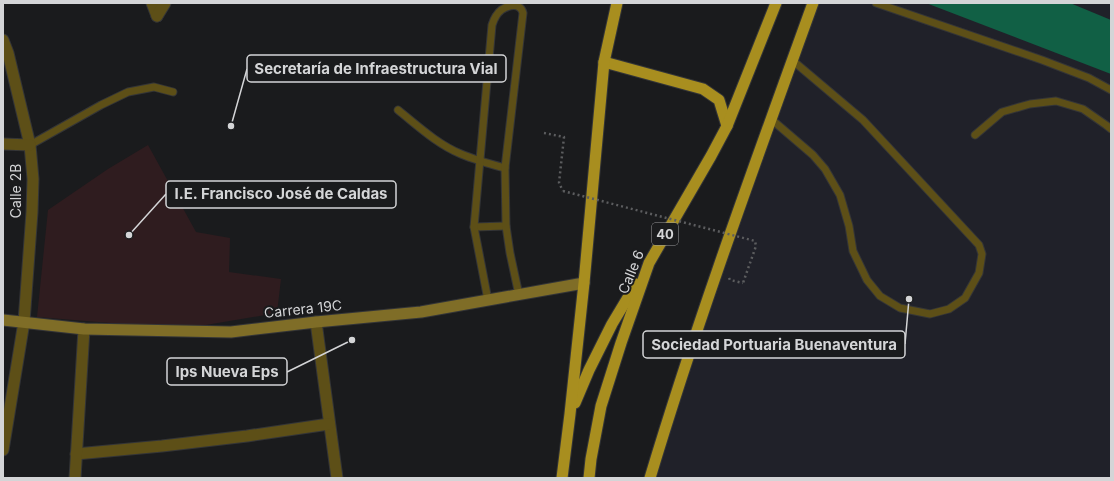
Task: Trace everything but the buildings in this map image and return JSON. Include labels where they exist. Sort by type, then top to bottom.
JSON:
[{"type":"highway","points":[[562,478],[584,283],[604,62],[617,3]]},
{"type":"highway","name":"Calle 6","points":[[589,478],[601,406],[649,263],[727,126],[776,3]]},
{"type":"highway","points":[[650,478],[671,408],[745,191],[813,3]]},
{"type":"highway","points":[[604,62],[703,89],[719,100],[727,126]]},
{"type":"highway","points":[[570,414],[589,370],[609,331],[649,263]]},
{"type":"highway","points":[[658,478],[671,408]]},
{"type":"main road","name":"Carrera 19C","points":[[3,320],[84,329],[231,332],[421,312],[584,283]]},
{"type":"street","points":[[152,3],[157,16],[165,3]]},
{"type":"street","name":"Calle 2B","points":[[3,40],[8,53],[30,146],[33,179],[24,322],[3,450]]},
{"type":"street","points":[[3,144],[30,146]]},
{"type":"street","points":[[316,322],[337,478]]},
{"type":"street","points":[[75,478],[84,329]]},
{"type":"street","points":[[76,454],[247,436],[329,424]]},
{"type":"lane","points":[[876,3],[1042,60],[1089,78],[1111,90]]},
{"type":"lane","points":[[488,300],[474,227],[492,25],[495,16],[507,6],[514,4],[519,5],[522,8],[523,13],[505,168],[506,226],[518,295]]},
{"type":"lane","points":[[771,119],[813,155],[825,169],[840,195],[849,226],[854,251],[867,280],[880,296],[900,308],[930,314],[949,310],[965,298],[979,273],[982,254],[979,245],[863,120],[792,60]]},
{"type":"lane","points":[[30,146],[101,105],[128,92],[154,87],[173,92]]},
{"type":"lane","points":[[975,135],[1002,112],[1030,104],[1056,101],[1083,109],[1111,129]]},
{"type":"lane","points":[[398,110],[432,138],[460,153],[505,168]]},
{"type":"lane","points":[[474,227],[506,226]]},
{"type":"path","points":[[544,132],[564,137],[559,183],[563,191],[754,241],[756,246],[743,283]]},
{"type":"shaded area","points":[[813,3],[1111,3],[1111,478],[657,478],[671,408]]},
{"type":"shaded area","points":[[148,145],[196,232],[230,238],[229,272],[281,279],[277,313],[200,326],[135,325],[37,317],[48,210],[108,169]]},
{"type":"green space","points":[[926,3],[1070,3],[1111,20],[1111,74]]},
{"type":"place","name":"Secretaría de Infraestructura Vial","points":[[231,126]]},
{"type":"place","name":"I.E. Francisco José de Caldas","points":[[129,235]]},
{"type":"place","name":"Sociedad Portuaria Buenaventura","points":[[909,299]]},
{"type":"place","name":"Ips Nueva Eps","points":[[352,340]]}]
